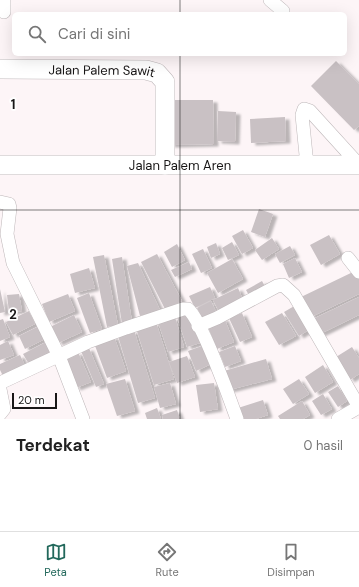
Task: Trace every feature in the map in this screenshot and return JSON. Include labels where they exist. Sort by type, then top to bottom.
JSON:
[{"type":"street","points":[[270,0],[283,11]]},
{"type":"street","name":"Jalan Palem Sawit","points":[[0,69],[146,70],[156,74],[164,82],[165,165]]},
{"type":"street","points":[[307,165],[302,115],[304,109],[310,111],[359,165]]},
{"type":"street","name":"Jalan Palem Aren","points":[[0,165],[359,165]]},
{"type":"street","points":[[0,202],[9,204],[10,208],[7,234],[13,263],[59,356],[83,419]]},
{"type":"street","points":[[348,258],[359,272]]},
{"type":"street","points":[[198,326],[217,318],[277,286],[283,285],[294,295],[359,407],[338,419]]},
{"type":"street","points":[[0,383],[126,328],[183,309],[190,311],[198,326],[214,359],[237,419]]},
{"type":"street","points":[[0,389],[4,409],[0,414]]},
{"type":"building","points":[[336,61],[359,84],[359,126],[354,130],[311,86]]},
{"type":"building","points":[[170,100],[213,100],[214,144],[170,145]]},
{"type":"building","points":[[218,111],[236,112],[235,142],[217,141]]},
{"type":"building","points":[[285,117],[286,141],[251,143],[250,119]]},
{"type":"building","points":[[259,209],[273,214],[265,237],[251,232]]},
{"type":"building","points":[[243,230],[253,248],[242,254],[232,236]]},
{"type":"building","points":[[329,235],[340,254],[321,265],[310,245]]},
{"type":"building","points":[[272,238],[279,249],[262,260],[255,250]]},
{"type":"building","points":[[232,242],[239,255],[228,260],[222,248]]},
{"type":"building","points":[[216,243],[220,254],[211,258],[207,247]]},
{"type":"building","points":[[177,244],[185,260],[172,267],[164,252]]},
{"type":"building","points":[[290,246],[295,255],[280,263],[275,254]]},
{"type":"building","points":[[203,249],[212,268],[201,273],[192,254]]},
{"type":"building","points":[[157,254],[182,301],[165,309],[141,262]]},
{"type":"building","points":[[104,255],[118,325],[107,327],[93,257]]},
{"type":"building","points":[[122,257],[132,322],[122,324],[112,259]]},
{"type":"building","points":[[295,258],[302,272],[289,278],[283,264]]},
{"type":"building","points":[[232,259],[243,279],[218,293],[207,273]]},
{"type":"building","points":[[189,262],[192,269],[175,277],[171,270]]},
{"type":"building","points":[[138,263],[160,310],[140,316],[127,266]]},
{"type":"building","points":[[89,268],[95,288],[75,293],[70,274]]},
{"type":"building","points":[[355,271],[359,279],[359,294],[311,317],[301,297]]},
{"type":"building","points":[[262,281],[267,290],[251,299],[246,290]]},
{"type":"building","points":[[210,287],[215,298],[195,308],[189,296]]},
{"type":"building","points":[[238,288],[244,302],[220,314],[213,300]]},
{"type":"building","points":[[0,289],[5,312],[0,313]]},
{"type":"building","points":[[89,293],[102,329],[90,333],[77,298]]},
{"type":"building","points":[[19,294],[22,311],[9,312],[7,295]]},
{"type":"building","points":[[68,294],[75,311],[49,322],[42,304]]},
{"type":"building","points":[[359,297],[359,315],[320,334],[313,319]]},
{"type":"building","points":[[211,301],[218,316],[204,322],[197,308]]},
{"type":"building","points":[[296,305],[310,329],[299,336],[284,312]]},
{"type":"building","points":[[29,311],[35,324],[13,335],[6,322]]},
{"type":"building","points":[[190,312],[200,343],[187,347],[177,317]]},
{"type":"building","points":[[242,313],[252,337],[240,342],[229,318]]},
{"type":"building","points":[[282,313],[296,336],[279,345],[265,322]]},
{"type":"building","points":[[74,315],[82,332],[58,343],[50,327]]},
{"type":"building","points":[[175,317],[184,347],[168,352],[158,322]]},
{"type":"building","points":[[224,318],[234,342],[217,349],[207,325]]},
{"type":"building","points":[[3,319],[10,337],[0,341],[0,320]]},
{"type":"building","points":[[156,322],[174,379],[154,385],[136,328]]},
{"type":"building","points":[[39,326],[45,339],[25,349],[19,336]]},
{"type":"building","points":[[134,330],[155,398],[138,403],[118,336]]},
{"type":"building","points":[[114,336],[126,371],[107,378],[94,343]]},
{"type":"building","points":[[8,341],[14,355],[0,360],[0,345]]},
{"type":"building","points":[[46,342],[53,354],[30,366],[23,354]]},
{"type":"building","points":[[202,346],[209,365],[196,371],[188,351]]},
{"type":"building","points":[[235,346],[241,361],[225,367],[219,352]]},
{"type":"building","points":[[352,347],[359,358],[359,374],[350,380],[336,357]]},
{"type":"building","points":[[89,348],[104,384],[96,387],[81,351]]},
{"type":"building","points":[[78,352],[91,382],[76,388],[63,358]]},
{"type":"building","points":[[20,355],[26,368],[4,378],[0,370],[0,364]]},
{"type":"building","points":[[187,356],[195,377],[177,383],[169,362]]},
{"type":"building","points":[[266,359],[272,379],[229,390],[224,371]]},
{"type":"building","points":[[323,365],[333,382],[315,393],[305,377]]},
{"type":"building","points":[[125,379],[135,411],[117,416],[106,384]]},
{"type":"building","points":[[299,379],[309,394],[293,404],[283,389]]},
{"type":"building","points":[[170,383],[176,404],[160,408],[154,387]]},
{"type":"building","points":[[214,383],[218,409],[200,412],[196,385]]},
{"type":"building","points":[[338,386],[347,401],[338,407],[328,392]]},
{"type":"building","points":[[323,394],[332,409],[321,415],[312,401]]},
{"type":"building","points":[[263,400],[268,415],[256,419],[241,419],[238,408]]},
{"type":"building","points":[[302,401],[310,415],[303,419],[280,419],[278,416]]},
{"type":"building","points":[[157,408],[161,419],[147,419],[145,413]]},
{"type":"building","points":[[177,410],[180,419],[163,419],[162,415]]}]
